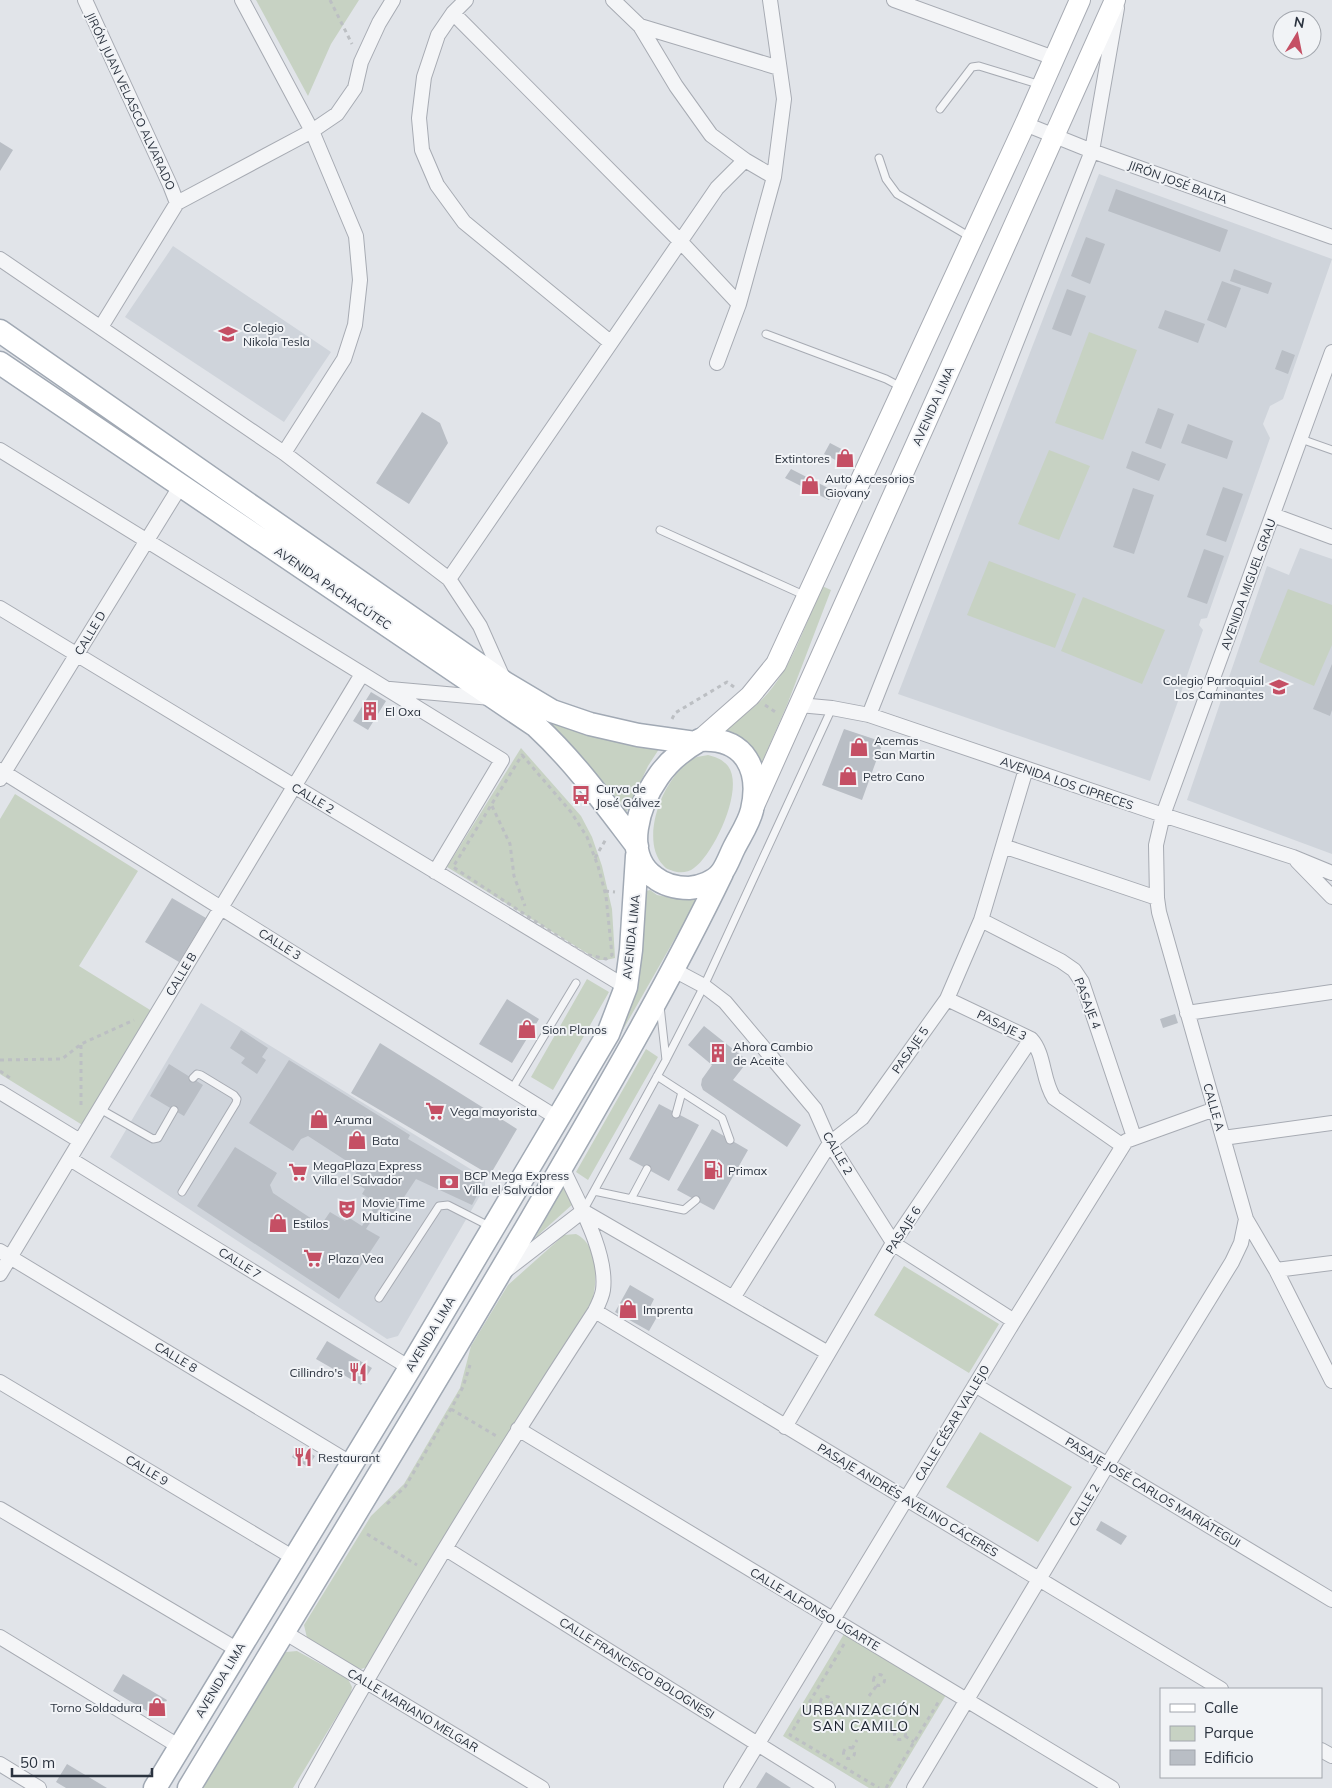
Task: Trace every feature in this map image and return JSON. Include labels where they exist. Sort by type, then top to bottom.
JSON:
[{"type":"main road","points":[[722,873],[703,885],[680,888],[669,886],[650,874],[637,851],[640,818],[650,791],[668,764],[698,742],[750,696],[776,664],[1025,124],[1080,0]]},
{"type":"main road","name":"AVENIDA LIMA","points":[[751,813],[1054,136],[1117,0]]},
{"type":"main road","name":"AVENIDA PACHACÚTEC","points":[[0,331],[500,691],[560,748],[588,782],[637,851]]},
{"type":"main road","name":"AVENIDA PACHACÚTEC","points":[[0,363],[181,485],[500,691],[590,724],[638,735],[698,742]]},
{"type":"main road","points":[[189,1788],[562,1167],[659,998],[722,873],[751,813],[755,783],[750,764],[737,749],[720,741],[698,742]]},
{"type":"main road","name":"AVENIDA LIMA","points":[[155,1788],[410,1368],[608,1034],[626,987],[631,950],[637,851]]},
{"type":"street","name":"JIRÓN JUAN VELASCO ALVARADO","points":[[85,0],[177,203]]},
{"type":"street","points":[[242,0],[312,131],[356,236],[360,280],[355,325],[344,359],[284,453]]},
{"type":"street","points":[[101,327],[177,203],[312,131],[337,114],[356,88],[361,62],[379,23],[393,0]]},
{"type":"street","points":[[466,0],[453,13],[438,35],[424,76],[419,118],[422,150],[437,185],[464,222],[610,342]]},
{"type":"street","points":[[613,0],[640,26],[676,86],[711,135],[745,160],[774,177]]},
{"type":"street","points":[[717,363],[739,304],[774,177],[784,99],[770,0]]},
{"type":"street","points":[[894,0],[1054,58]]},
{"type":"street","name":"AVENIDA LIMA","points":[[869,715],[1092,151],[1117,0]]},
{"type":"street","points":[[453,13],[680,241],[739,304]]},
{"type":"street","points":[[640,26],[779,68]]},
{"type":"street","name":"JIRÓN JOSÉ BALTA","points":[[1025,124],[1092,151],[1332,237]]},
{"type":"street","points":[[449,579],[717,188],[745,160]]},
{"type":"street","points":[[0,259],[284,453],[449,579],[480,626],[500,691],[387,689]]},
{"type":"street","name":"AVENIDA MIGUEL GRAU","points":[[1163,816],[1332,352]]},
{"type":"street","points":[[0,450],[502,760],[435,872]]},
{"type":"street","name":"CALLE D","points":[[2,774],[181,485]]},
{"type":"street","points":[[1274,515],[1332,536]]},
{"type":"street","name":"CALLE 2","points":[[0,608],[626,987]]},
{"type":"street","name":"CALLE B","points":[[0,1274],[5,1254],[70,1159],[362,674]]},
{"type":"street","name":"AVENIDA LOS CIPRECES","points":[[796,714],[832,708],[869,715],[1163,816],[1293,857],[1332,873]]},
{"type":"street","name":"PASAJE 5","points":[[733,1298],[830,1143],[862,1118],[947,999],[981,920],[1026,769]]},
{"type":"street","name":"CALLE 3","points":[[2,774],[559,1119]]},
{"type":"street","name":"CALLE A","points":[[1163,816],[1156,845],[1156,898],[1246,1219],[1276,1270],[1332,1381]]},
{"type":"street","points":[[1003,846],[1156,898]]},
{"type":"street","points":[[1293,857],[1332,897]]},
{"type":"street","name":"PASAJE 4","points":[[981,920],[1061,961],[1074,970],[1082,982],[1134,1137]]},
{"type":"street","name":"CALLE 2","points":[[674,970],[704,986],[726,1002],[815,1110],[830,1143],[894,1243],[1014,1321]]},
{"type":"street","points":[[1187,1013],[1332,992]]},
{"type":"street","name":"PASAJE 3","points":[[947,999],[1031,1039],[1037,1045],[1048,1089],[1054,1098],[1123,1146]]},
{"type":"street","name":"PASAJE 6","points":[[785,1427],[894,1243],[1031,1039]]},
{"type":"street","points":[[0,1092],[80,1141]]},
{"type":"street","name":"CALLE CÉSAR VALLEJO","points":[[731,1788],[1014,1321],[1126,1141],[1215,1109]]},
{"type":"street","points":[[1223,1138],[1332,1123]]},
{"type":"street","name":"CALLE 7","points":[[70,1159],[410,1368]]},
{"type":"street","points":[[306,1788],[365,1681],[509,1443],[595,1311],[603,1291],[603,1274],[598,1250],[583,1211],[562,1167]]},
{"type":"street","points":[[583,1211],[828,1353]]},
{"type":"street","points":[[498,1276],[583,1211]]},
{"type":"street","name":"CALLE 2","points":[[914,1788],[1108,1464],[1232,1262],[1240,1243],[1246,1219]]},
{"type":"street","name":"CALLE 8","points":[[5,1254],[352,1464]]},
{"type":"street","points":[[1276,1270],[1332,1263]]},
{"type":"street","name":"PASAJE ANDRÉS AVELINO CÁCERES","points":[[595,1311],[1219,1688]]},
{"type":"street","name":"CALLE 9","points":[[0,1382],[294,1558]]},
{"type":"street","name":"PASAJE JOSÉ CARLOS MARIÁTEGUI","points":[[975,1385],[1332,1600]]},
{"type":"street","name":"CALLE ALFONSO UGARTE","points":[[518,1429],[1112,1788]]},
{"type":"street","points":[[0,1510],[238,1650]]},
{"type":"street","name":"CALLE FRANCISCO BOLOGNESI","points":[[446,1549],[828,1788]]},
{"type":"street","name":"CALLE MARIANO MELGAR","points":[[284,1632],[542,1788]]},
{"type":"street","points":[[0,1638],[180,1747]]},
{"type":"street","points":[[0,1764],[39,1788]]},
{"type":"lane","points":[[940,108],[972,67],[979,66],[1042,85]]},
{"type":"lane","points":[[880,158],[886,179],[897,194],[972,239]]},
{"type":"lane","points":[[766,334],[886,379],[903,388]]},
{"type":"lane","points":[[1301,439],[1332,450]]},
{"type":"lane","points":[[660,530],[806,596]]},
{"type":"lane","points":[[583,1211],[666,1060],[704,986],[832,708]]},
{"type":"lane","points":[[512,1089],[576,983]]},
{"type":"lane","points":[[659,998],[666,1060]]},
{"type":"lane","points":[[182,1192],[237,1099],[234,1095],[201,1075],[197,1074],[193,1078]]},
{"type":"lane","points":[[657,1076],[722,1118],[730,1140]]},
{"type":"lane","points":[[676,1114],[682,1092]]},
{"type":"lane","points":[[100,1109],[153,1139],[158,1138],[174,1110]]},
{"type":"lane","points":[[631,1199],[647,1169]]},
{"type":"lane","points":[[594,1191],[684,1210],[696,1200]]},
{"type":"lane","points":[[379,1298],[438,1206],[448,1205],[493,1229]]},
{"type":"path","points":[[330,0],[361,62]]},
{"type":"path","points":[[750,696],[796,714]]},
{"type":"path","points":[[522,755],[571,812],[588,837],[606,896],[612,955],[606,959],[585,954],[453,867],[491,805],[522,755]]},
{"type":"path","points":[[491,805],[510,844],[514,876],[519,894],[530,918]]},
{"type":"path","points":[[0,1060],[62,1059],[81,1044],[146,1014],[159,1011]]},
{"type":"path","points":[[80,1141],[81,1044]]},
{"type":"path","points":[[0,1071],[16,1081]]},
{"type":"path","points":[[386,1505],[405,1486],[451,1409],[463,1387],[471,1361]]},
{"type":"path","points":[[451,1409],[509,1443]]},
{"type":"path","points":[[364,1533],[431,1574]]},
{"type":"path","points":[[847,1639],[790,1734],[879,1788]]},
{"type":"path","points":[[869,1696],[877,1685]]},
{"type":"path","points":[[814,1695],[822,1699],[828,1698],[831,1700],[831,1704],[841,1710]]},
{"type":"path","points":[[886,1788],[942,1696]]},
{"type":"path","points":[[822,1699],[822,1706],[827,1708],[831,1704]]},
{"type":"path","points":[[885,1725],[895,1731]]},
{"type":"path","points":[[895,1731],[902,1729],[905,1736],[914,1742]]},
{"type":"path","points":[[895,1731],[894,1734],[897,1738],[900,1739],[905,1736]]},
{"type":"path","points":[[846,1758],[849,1759],[854,1756],[852,1749],[857,1740]]},
{"type":"path","points":[[846,1758],[843,1754],[844,1750],[847,1748],[852,1749]]},
{"type":"path","points":[[842,1766],[846,1758]]},
{"type":"shaded area","points":[[1099,174],[1332,259],[1283,399],[1270,406],[1263,424],[1270,438],[1207,618],[1201,619],[1199,625],[1203,630],[1150,781],[898,694]]},
{"type":"shaded area","name":"Colegio Nikola Tesla","points":[[173,246],[331,352],[284,422],[125,317]]},
{"type":"shaded area","name":"Colegio Parroquial Los Caminantes","points":[[1300,548],[1332,559],[1332,854],[1187,800],[1267,566],[1289,575]]},
{"type":"shaded area","points":[[201,1003],[485,1178],[485,1187],[398,1336],[387,1339],[110,1157]]},
{"type":"green space","points":[[256,0],[359,0],[331,44],[308,96]]},
{"type":"green space","points":[[1089,332],[1137,350],[1103,440],[1055,423]]},
{"type":"green space","points":[[1049,450],[1090,466],[1059,540],[1018,524]]},
{"type":"green space","points":[[989,561],[1076,594],[1055,648],[967,615]]},
{"type":"green space","points":[[822,586],[831,590],[787,705],[762,762],[759,762],[725,732],[732,723],[761,701],[785,669],[799,642]]},
{"type":"green space","points":[[1288,589],[1332,605],[1332,645],[1314,686],[1259,662]]},
{"type":"green space","points":[[1083,597],[1165,630],[1142,684],[1061,651]]},
{"type":"green space","points":[[521,701],[659,749],[648,766],[627,811],[625,812]]},
{"type":"green space","points":[[521,748],[581,816],[592,837],[602,866],[612,909],[615,958],[598,960],[447,867]]},
{"type":"green space","points":[[708,755],[719,759],[728,766],[732,776],[733,789],[730,804],[718,835],[702,860],[689,871],[673,871],[664,866],[656,853],[653,839],[654,823],[659,806],[666,790],[685,765],[697,757]]},
{"type":"green space","points":[[15,794],[138,871],[79,966],[155,1013],[84,1126],[0,1074],[0,819]]},
{"type":"green space","points":[[650,890],[657,895],[672,898],[698,898],[612,1049],[635,985],[644,933],[643,895],[646,891]]},
{"type":"green space","points":[[587,979],[609,992],[553,1090],[531,1077]]},
{"type":"green space","points":[[646,1049],[658,1057],[588,1180],[576,1172]]},
{"type":"green space","points":[[565,1184],[574,1203],[535,1238]]},
{"type":"green space","points":[[576,1234],[589,1246],[592,1254],[595,1284],[592,1301],[371,1666],[361,1669],[356,1667],[307,1638],[304,1625],[371,1516],[404,1484],[460,1388],[471,1346],[508,1285],[564,1235]]},
{"type":"green space","points":[[904,1266],[999,1324],[969,1373],[874,1315]]},
{"type":"green space","points":[[980,1432],[1072,1487],[1038,1542],[946,1487]]},
{"type":"green space","points":[[844,1634],[946,1695],[890,1788],[869,1788],[783,1736]]},
{"type":"green space","points":[[297,1651],[348,1679],[352,1687],[351,1693],[293,1788],[203,1788],[282,1657],[286,1652]]},
{"type":"building","points":[[0,142],[13,150],[0,171]]},
{"type":"building","points":[[1116,189],[1228,230],[1220,252],[1108,211]]},
{"type":"building","points":[[1086,237],[1105,244],[1090,284],[1071,276]]},
{"type":"building","points":[[1234,269],[1272,283],[1268,294],[1230,281]]},
{"type":"building","points":[[1222,281],[1241,288],[1226,328],[1207,320]]},
{"type":"building","points":[[1067,289],[1086,296],[1071,336],[1052,329]]},
{"type":"building","points":[[1165,310],[1205,324],[1198,343],[1158,328]]},
{"type":"building","points":[[1282,350],[1295,355],[1288,374],[1275,369]]},
{"type":"building","points":[[1158,408],[1174,414],[1161,449],[1145,443]]},
{"type":"building","points":[[422,412],[440,423],[448,443],[409,504],[376,483]]},
{"type":"building","points":[[1188,424],[1233,441],[1227,459],[1181,443]]},
{"type":"building","points":[[830,443],[851,454],[845,465],[824,454]]},
{"type":"building","points":[[1132,451],[1166,464],[1159,481],[1126,468]]},
{"type":"building","name":"Auto Accesorios Giovany","points":[[791,469],[834,491],[829,500],[785,478]]},
{"type":"building","points":[[1223,487],[1243,494],[1226,542],[1206,535]]},
{"type":"building","points":[[1133,488],[1154,495],[1134,554],[1113,547]]},
{"type":"building","points":[[1204,549],[1224,556],[1207,604],[1187,597]]},
{"type":"building","points":[[1332,664],[1332,710],[1330,716],[1313,709]]},
{"type":"building","name":"El Oxa","points":[[371,692],[386,701],[368,730],[353,721]]},
{"type":"building","points":[[844,729],[883,742],[862,800],[822,785]]},
{"type":"building","points":[[172,898],[206,918],[179,962],[145,942]]},
{"type":"building","points":[[507,999],[539,1019],[512,1063],[479,1044]]},
{"type":"building","points":[[1175,1014],[1178,1023],[1163,1028],[1160,1019]]},
{"type":"building","points":[[704,1026],[748,1061],[733,1080],[801,1125],[787,1147],[703,1090],[701,1085],[702,1079],[712,1065],[688,1045]]},
{"type":"building","points":[[241,1030],[268,1048],[262,1057],[266,1060],[257,1074],[241,1063],[245,1058],[230,1048]]},
{"type":"building","name":"Vega mayorista","points":[[380,1043],[517,1129],[490,1175],[351,1093]]},
{"type":"building","points":[[289,1060],[410,1135],[408,1139],[481,1182],[481,1188],[472,1205],[416,1179],[393,1214],[381,1206],[366,1229],[380,1237],[339,1299],[197,1206],[235,1147],[277,1173],[270,1185],[273,1193],[321,1225],[330,1212],[345,1221],[348,1217],[362,1226],[377,1203],[362,1194],[365,1189],[351,1180],[359,1169],[308,1136],[301,1139],[293,1151],[249,1123]]},
{"type":"building","points":[[169,1064],[203,1085],[184,1116],[150,1096]]},
{"type":"building","points":[[659,1104],[699,1125],[669,1181],[629,1159]]},
{"type":"building","name":"Primax","points":[[712,1129],[748,1150],[714,1210],[677,1190]]},
{"type":"building","points":[[630,1285],[654,1299],[648,1311],[657,1317],[649,1331],[615,1312]]},
{"type":"building","points":[[327,1341],[372,1368],[361,1385],[316,1359]]},
{"type":"building","name":"Restaurant","points":[[298,1446],[315,1456],[308,1467],[292,1457]]},
{"type":"building","points":[[1101,1521],[1127,1536],[1121,1545],[1096,1530]]},
{"type":"building","points":[[123,1674],[167,1700],[157,1717],[113,1691]]},
{"type":"building","points":[[67,1764],[107,1788],[66,1788],[56,1782]]},
{"type":"building","points":[[766,1772],[791,1788],[756,1788]]},
{"type":"place","name":"Colegio Nikola Tesla","points":[[228,334]]},
{"type":"place","name":"Extintores","points":[[845,458]]},
{"type":"place","name":"Auto Accesorios Giovany","points":[[810,485]]},
{"type":"place","name":"Colegio Parroquial Los Caminantes","points":[[1279,687]]},
{"type":"place","name":"El Oxa","points":[[370,711]]},
{"type":"place","name":"Acemas San Martin","points":[[859,747]]},
{"type":"place","name":"Petro Cano","points":[[848,776]]},
{"type":"place","name":"Curva de José Gálvez","points":[[581,795]]},
{"type":"place","name":"Sion Planos","points":[[527,1029]]},
{"type":"place","name":"Ahora Cambio de Aceite","points":[[718,1053]]},
{"type":"place","name":"Vega mayorista","points":[[435,1111]]},
{"type":"place","name":"Aruma","points":[[319,1119]]},
{"type":"place","name":"Bata","points":[[357,1140]]},
{"type":"place","name":"Primax","points":[[713,1170]]},
{"type":"place","name":"MegaPlaza Express Villa el Salvador","points":[[298,1172]]},
{"type":"place","name":"BCP Mega Express Villa el Salvador","points":[[449,1182]]},
{"type":"place","name":"Movie Time Multicine","points":[[347,1209]]},
{"type":"place","name":"Estilos","points":[[278,1223]]},
{"type":"place","name":"Plaza Vea","points":[[313,1258]]},
{"type":"place","name":"Imprenta","points":[[628,1309]]},
{"type":"place","name":"Cillindro's","points":[[358,1372]]},
{"type":"place","name":"Restaurant","points":[[303,1457]]},
{"type":"place","name":"Torno Soldadura","points":[[157,1707]]},
{"type":"district","name":"URBANIZACIÓN SAN CAMILO","points":[[861,1718]]}]
